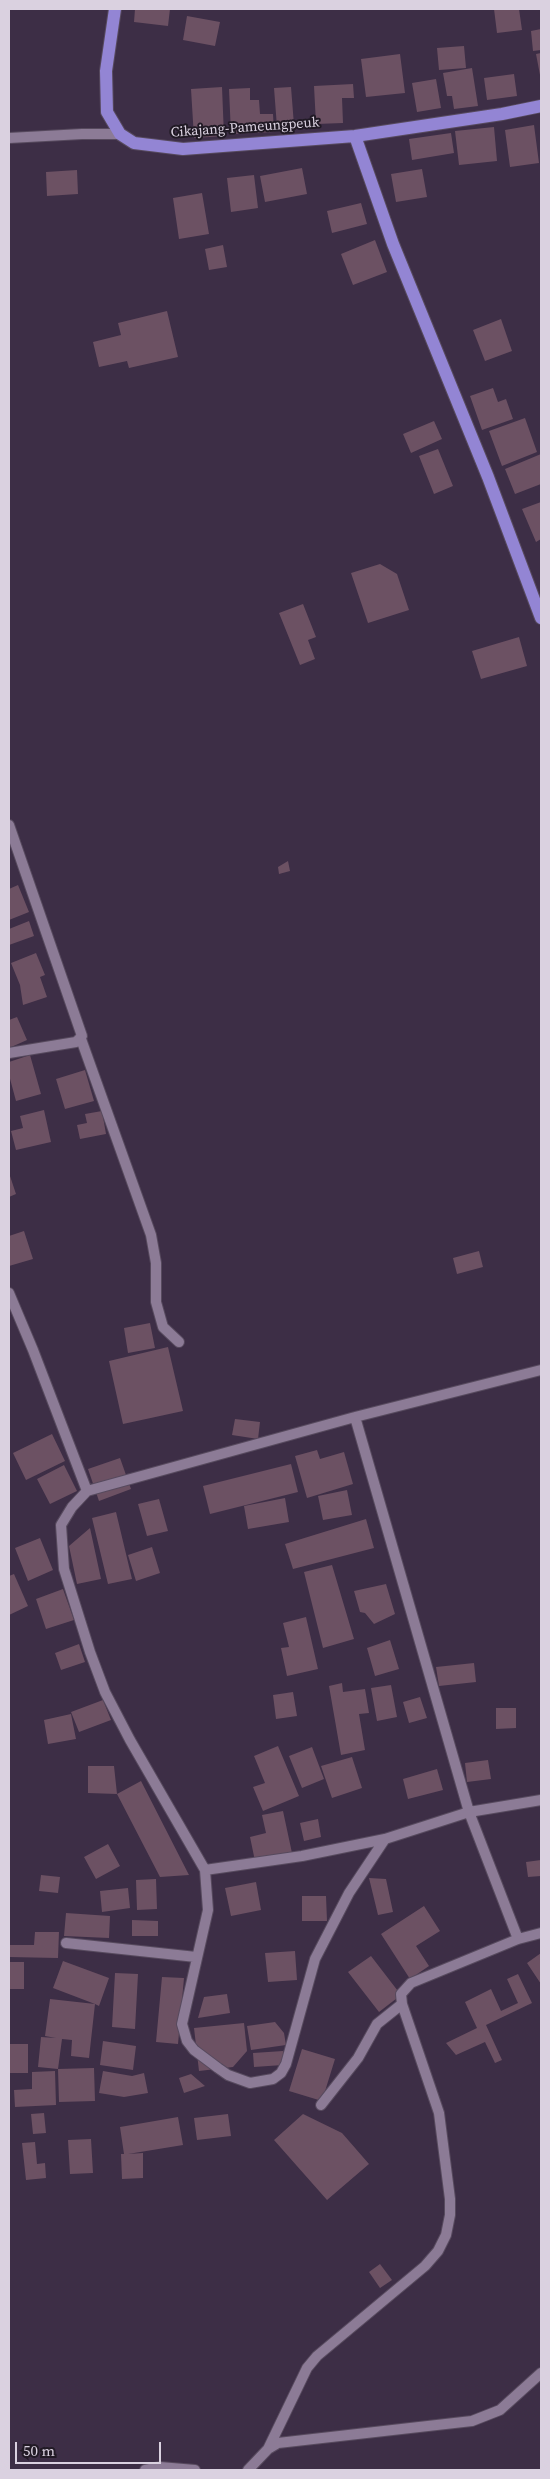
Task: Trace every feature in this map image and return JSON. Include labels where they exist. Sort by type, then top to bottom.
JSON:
[{"type":"main road","points":[[115,9],[106,71],[106,96],[107,112],[120,134]]},
{"type":"main road","name":"Cikajang-Pameungpeuk","points":[[120,134],[134,143],[183,149],[355,136],[502,114],[541,106]]},
{"type":"main road","points":[[355,136],[393,244],[488,476],[541,618]]},
{"type":"street","points":[[9,138],[120,134]]},
{"type":"street","points":[[9,825],[82,1033],[81,1039],[151,1235],[156,1263],[156,1302],[163,1327],[179,1342]]},
{"type":"street","points":[[9,1053],[76,1042],[81,1039]]},
{"type":"street","points":[[9,1293],[34,1350],[87,1491]]},
{"type":"street","points":[[385,1839],[349,1893],[315,1958],[286,2064],[281,2073],[273,2079],[257,2084],[238,2080],[206,2060],[187,2041],[182,2019],[208,1910],[205,1870],[130,1740],[105,1692],[90,1652],[64,1569],[61,1525],[72,1507],[87,1491],[356,1417],[541,1370]]},
{"type":"street","points":[[356,1417],[469,1812],[518,1939]]},
{"type":"street","points":[[205,1870],[302,1856],[385,1839],[469,1812],[541,1800]]},
{"type":"street","points":[[248,2470],[268,2449],[308,2368],[317,2356],[425,2266],[438,2250],[446,2235],[450,2216],[450,2199],[439,2114],[402,2004],[402,1994],[412,1983],[518,1939],[541,1933]]},
{"type":"street","points":[[66,1943],[196,1957]]},
{"type":"street","points":[[321,2105],[358,2058],[377,2024],[402,2004]]},
{"type":"street","points":[[268,2449],[284,2442],[472,2421],[487,2416],[510,2403],[541,2373]]},
{"type":"street","points":[[145,2470],[160,2468],[196,2470]]},
{"type":"building","points":[[135,9],[170,9],[168,26],[134,22]]},
{"type":"building","points":[[494,9],[519,9],[522,30],[497,33]]},
{"type":"building","points":[[187,16],[220,22],[215,46],[183,40]]},
{"type":"building","points":[[541,29],[541,50],[533,51],[531,31]]},
{"type":"building","points":[[464,46],[466,68],[439,70],[437,48]]},
{"type":"building","points":[[541,53],[541,74],[540,75],[536,54]]},
{"type":"building","points":[[400,54],[405,93],[366,97],[361,59]]},
{"type":"building","points":[[472,68],[478,106],[454,109],[452,96],[447,96],[443,73]]},
{"type":"building","points":[[514,74],[517,96],[487,100],[484,78]]},
{"type":"building","points":[[436,79],[441,108],[417,112],[412,83]]},
{"type":"building","points":[[353,84],[354,98],[342,98],[343,123],[316,124],[314,86]]},
{"type":"building","points":[[222,87],[224,136],[194,138],[191,89]]},
{"type":"building","points":[[291,87],[294,125],[277,127],[274,88]]},
{"type":"building","points":[[250,88],[250,100],[259,100],[260,114],[273,114],[274,132],[231,134],[229,89]]},
{"type":"building","points":[[534,125],[539,163],[510,167],[505,130]]},
{"type":"building","points":[[494,127],[497,161],[459,165],[455,131]]},
{"type":"building","points":[[451,133],[454,153],[412,160],[409,139]]},
{"type":"building","points":[[302,168],[307,194],[265,202],[260,176]]},
{"type":"building","points":[[422,169],[427,197],[396,202],[391,174]]},
{"type":"building","points":[[77,170],[78,194],[47,196],[46,172]]},
{"type":"building","points":[[254,175],[258,208],[231,212],[227,178]]},
{"type":"building","points":[[202,193],[209,234],[179,239],[173,198]]},
{"type":"building","points":[[361,203],[367,224],[332,233],[327,211]]},
{"type":"building","points":[[375,240],[387,272],[353,285],[341,254]]},
{"type":"building","points":[[223,245],[227,267],[209,270],[205,249]]},
{"type":"building","points":[[167,311],[178,357],[129,368],[127,361],[99,367],[93,342],[121,335],[118,323]]},
{"type":"building","points":[[501,319],[512,351],[485,361],[473,330]]},
{"type":"building","points":[[493,388],[498,402],[506,399],[513,419],[482,430],[470,396]]},
{"type":"building","points":[[525,418],[537,452],[502,466],[489,431]]},
{"type":"building","points":[[434,421],[442,439],[411,453],[403,434]]},
{"type":"building","points":[[438,449],[453,486],[434,494],[419,456]]},
{"type":"building","points":[[541,454],[541,484],[515,494],[505,469]]},
{"type":"building","points":[[541,502],[541,539],[536,542],[522,509]]},
{"type":"building","points":[[380,564],[397,574],[409,610],[368,623],[351,573]]},
{"type":"building","points":[[303,604],[316,637],[308,640],[315,659],[300,665],[279,613]]},
{"type":"building","points":[[519,637],[527,666],[481,679],[472,651]]},
{"type":"building","points":[[288,861],[290,871],[279,874],[278,867]]},
{"type":"building","points":[[18,885],[29,912],[9,920],[9,889]]},
{"type":"building","points":[[29,921],[34,936],[9,945],[9,929]]},
{"type":"building","points":[[36,953],[45,975],[40,977],[47,997],[23,1005],[20,985],[11,963]]},
{"type":"building","points":[[17,1017],[27,1040],[9,1048],[9,1020]]},
{"type":"building","points":[[30,1055],[41,1094],[16,1101],[9,1075],[9,1062]]},
{"type":"building","points":[[85,1070],[94,1101],[65,1109],[56,1079]]},
{"type":"building","points":[[44,1110],[51,1142],[16,1150],[11,1131],[23,1128],[20,1116]]},
{"type":"building","points":[[102,1111],[106,1134],[80,1139],[77,1125],[87,1123],[85,1114]]},
{"type":"building","points":[[9,1173],[16,1194],[9,1197]]},
{"type":"building","points":[[24,1231],[33,1259],[9,1266],[9,1236]]},
{"type":"building","points":[[479,1251],[483,1267],[457,1274],[453,1258]]},
{"type":"building","points":[[150,1323],[155,1348],[128,1353],[124,1328]]},
{"type":"building","points":[[168,1347],[183,1411],[123,1424],[109,1361]]},
{"type":"building","points":[[235,1419],[260,1422],[258,1439],[232,1435]]},
{"type":"building","points":[[52,1434],[65,1461],[26,1480],[13,1453]]},
{"type":"building","points":[[317,1450],[320,1459],[344,1452],[353,1484],[307,1498],[295,1456]]},
{"type":"building","points":[[120,1458],[131,1489],[99,1501],[88,1469]]},
{"type":"building","points":[[291,1464],[298,1492],[210,1514],[203,1486]]},
{"type":"building","points":[[64,1465],[77,1491],[50,1504],[37,1479]]},
{"type":"building","points":[[347,1490],[352,1515],[323,1520],[318,1496]]},
{"type":"building","points":[[285,1498],[289,1522],[248,1529],[244,1506]]},
{"type":"building","points":[[159,1499],[168,1531],[147,1536],[138,1504]]},
{"type":"building","points":[[116,1512],[132,1579],[108,1584],[92,1518]]},
{"type":"building","points":[[366,1519],[374,1548],[293,1569],[285,1544]]},
{"type":"building","points":[[90,1528],[101,1579],[77,1584],[69,1546]]},
{"type":"building","points":[[40,1538],[53,1570],[28,1581],[15,1548]]},
{"type":"building","points":[[152,1547],[160,1573],[136,1581],[128,1555]]},
{"type":"building","points":[[332,1565],[354,1639],[323,1648],[304,1572]]},
{"type":"building","points":[[14,1574],[28,1606],[9,1615],[9,1576]]},
{"type":"building","points":[[386,1584],[395,1614],[374,1624],[365,1613],[360,1612],[354,1591]]},
{"type":"building","points":[[63,1589],[74,1620],[46,1629],[36,1599]]},
{"type":"building","points":[[306,1617],[318,1669],[287,1676],[281,1648],[289,1647],[283,1623]]},
{"type":"building","points":[[390,1640],[399,1669],[375,1676],[367,1648]]},
{"type":"building","points":[[79,1644],[85,1662],[61,1670],[55,1653]]},
{"type":"building","points":[[474,1663],[476,1682],[439,1686],[436,1667]]},
{"type":"building","points":[[342,1683],[343,1692],[365,1689],[369,1713],[359,1714],[365,1750],[341,1755],[329,1686]]},
{"type":"building","points":[[391,1685],[397,1717],[377,1721],[371,1688]]},
{"type":"building","points":[[293,1692],[297,1716],[276,1719],[273,1695]]},
{"type":"building","points":[[420,1697],[427,1718],[409,1723],[403,1702]]},
{"type":"building","points":[[103,1700],[111,1720],[79,1732],[71,1712]]},
{"type":"building","points":[[496,1708],[516,1708],[516,1728],[496,1729]]},
{"type":"building","points":[[71,1714],[76,1739],[48,1744],[44,1720]]},
{"type":"building","points":[[278,1746],[299,1796],[263,1811],[253,1787],[265,1783],[254,1756]]},
{"type":"building","points":[[312,1747],[324,1779],[302,1788],[289,1756]]},
{"type":"building","points":[[352,1757],[362,1788],[332,1798],[321,1766]]},
{"type":"building","points":[[488,1760],[491,1779],[467,1782],[465,1763]]},
{"type":"building","points":[[88,1766],[114,1766],[117,1794],[88,1793]]},
{"type":"building","points":[[437,1769],[443,1790],[408,1799],[403,1779]]},
{"type":"building","points":[[141,1781],[189,1875],[160,1877],[117,1794]]},
{"type":"building","points":[[283,1811],[292,1853],[255,1861],[250,1837],[266,1833],[262,1815]]},
{"type":"building","points":[[318,1819],[321,1837],[304,1841],[300,1823]]},
{"type":"building","points":[[108,1844],[120,1866],[96,1879],[84,1857]]},
{"type":"building","points":[[541,1860],[541,1876],[528,1877],[526,1862]]},
{"type":"building","points":[[41,1875],[60,1877],[58,1893],[39,1891]]},
{"type":"building","points":[[369,1878],[386,1879],[393,1912],[378,1915]]},
{"type":"building","points":[[156,1879],[157,1909],[137,1910],[136,1880]]},
{"type":"building","points":[[256,1882],[261,1910],[231,1916],[225,1888]]},
{"type":"building","points":[[128,1888],[130,1908],[102,1912],[100,1891]]},
{"type":"building","points":[[302,1896],[326,1896],[327,1921],[302,1921]]},
{"type":"building","points":[[424,1906],[440,1931],[416,1946],[429,1966],[410,1979],[381,1934]]},
{"type":"building","points":[[66,1913],[110,1916],[109,1938],[64,1936]]},
{"type":"building","points":[[132,1920],[158,1921],[158,1936],[132,1936]]},
{"type":"building","points":[[35,1932],[59,1932],[58,1958],[9,1957],[9,1945],[34,1945]]},
{"type":"building","points":[[295,1951],[297,1980],[268,1982],[265,1953]]},
{"type":"building","points":[[541,1953],[541,1984],[527,1963]]},
{"type":"building","points":[[371,1956],[401,1995],[379,2012],[348,1972]]},
{"type":"building","points":[[63,1961],[109,1978],[99,2006],[53,1988]]},
{"type":"building","points":[[9,1962],[24,1962],[24,1989],[9,1989]]},
{"type":"building","points":[[115,1973],[138,1974],[135,2029],[112,2027]]},
{"type":"building","points":[[518,1974],[532,2003],[486,2025],[502,2060],[495,2063],[485,2042],[456,2055],[446,2043],[477,2028],[465,2002],[491,1989],[501,2011],[518,2003],[507,1979]]},
{"type":"building","points":[[162,1977],[184,1978],[178,2044],[156,2042]]},
{"type":"building","points":[[227,1994],[230,2013],[198,2018],[204,1997]]},
{"type":"building","points":[[50,1999],[95,2004],[89,2058],[71,2056],[72,2040],[62,2039],[58,2069],[38,2067],[41,2037],[56,2038],[45,2036]]},
{"type":"building","points":[[275,2022],[284,2033],[286,2045],[251,2050],[247,2026]]},
{"type":"building","points":[[244,2023],[247,2051],[233,2067],[199,2071],[194,2028]]},
{"type":"building","points":[[103,2041],[136,2046],[133,2070],[100,2065]]},
{"type":"building","points":[[9,2044],[28,2044],[28,2073],[9,2073]]},
{"type":"building","points":[[302,2049],[335,2059],[322,2101],[289,2091]]},
{"type":"building","points":[[283,2051],[283,2065],[254,2067],[253,2053]]},
{"type":"building","points":[[94,2068],[95,2101],[59,2102],[58,2069]]},
{"type":"building","points":[[55,2071],[56,2105],[15,2107],[14,2090],[32,2089],[32,2072]]},
{"type":"building","points":[[103,2071],[132,2076],[144,2073],[148,2093],[124,2097],[99,2093]]},
{"type":"building","points":[[191,2074],[205,2086],[184,2093],[179,2078]]},
{"type":"building","points":[[44,2113],[46,2133],[33,2134],[31,2114]]},
{"type":"building","points":[[228,2114],[231,2136],[197,2140],[194,2118]]},
{"type":"building","points":[[303,2114],[342,2133],[369,2164],[327,2200],[274,2140]]},
{"type":"building","points":[[178,2117],[183,2145],[128,2154],[143,2153],[143,2178],[122,2179],[121,2154],[124,2154],[120,2127]]},
{"type":"building","points":[[91,2139],[93,2173],[70,2174],[68,2140]]},
{"type":"building","points":[[35,2142],[37,2164],[45,2163],[46,2178],[26,2180],[22,2143]]},
{"type":"building","points":[[380,2264],[392,2280],[380,2288],[369,2272]]}]
